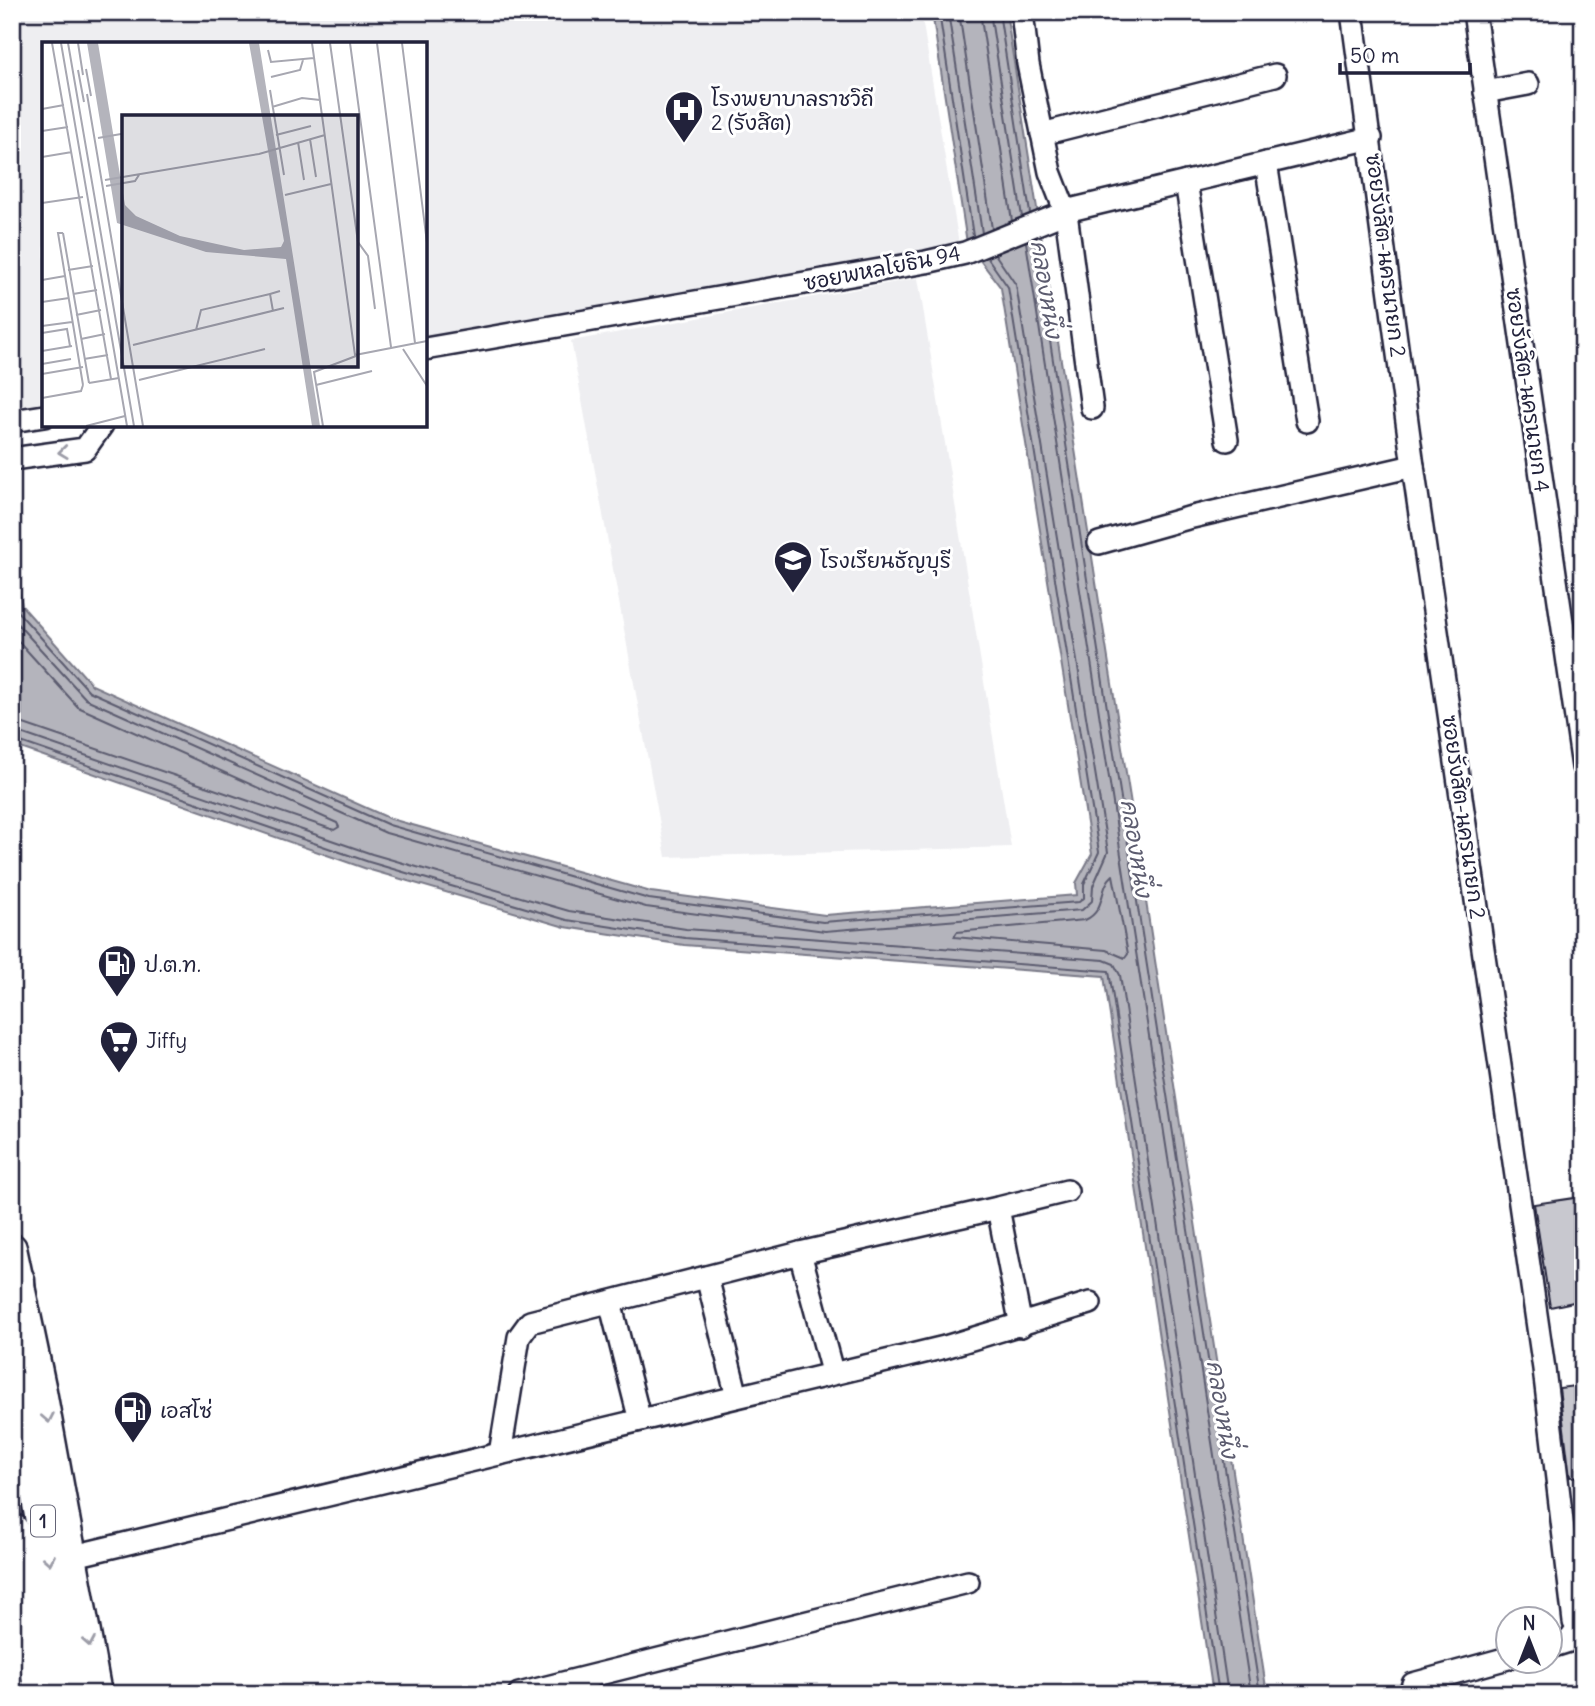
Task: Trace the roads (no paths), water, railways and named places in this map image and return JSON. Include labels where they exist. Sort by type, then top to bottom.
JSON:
[{"type":"highway","points":[[18,1280],[24,1412]]},
{"type":"highway","name":"1","points":[[12,1348],[72,1694]]},
{"type":"highway","points":[[12,1530],[41,1694]]},
{"type":"main road","name":"1","points":[[12,1248],[74,1556],[97,1694]]},
{"type":"street","points":[[1022,12],[1028,65],[1061,215],[1092,408]]},
{"type":"street","name":"ซอยรังสิต-นครนายก 2","points":[[1352,12],[1413,466],[1545,1369],[1579,1625]]},
{"type":"street","name":"ซอยรังสิต-นครนายก 4","points":[[1474,12],[1583,767]]},
{"type":"street","points":[[1042,134],[1275,75]]},
{"type":"street","points":[[1485,92],[1528,84]]},
{"type":"street","name":"ซอยพหลโยธิน 94","points":[[427,349],[926,262],[965,253],[1061,215],[1371,138]]},
{"type":"street","points":[[1266,163],[1307,421]]},
{"type":"street","points":[[1186,183],[1227,440]]},
{"type":"street","points":[[12,421],[42,415]]},
{"type":"street","points":[[12,459],[85,449],[101,427]]},
{"type":"street","points":[[1099,543],[1188,518],[1413,466]]},
{"type":"street","points":[[499,1454],[519,1337],[530,1322],[800,1253],[1067,1191]]},
{"type":"street","points":[[998,1208],[1021,1326]]},
{"type":"street","points":[[800,1253],[830,1364]]},
{"type":"street","points":[[707,1277],[735,1389]]},
{"type":"street","points":[[610,1302],[637,1409]]},
{"type":"street","points":[[74,1556],[1021,1326],[1090,1303]]},
{"type":"street","points":[[519,1694],[968,1582]]},
{"type":"street","points":[[1564,1642],[1569,1641],[1579,1625]]},
{"type":"street","points":[[1410,1694],[1413,1684],[1494,1662]]},
{"type":"water","name":"คลองหนึ่ง","points":[[932,12],[1006,12],[1136,836],[1267,1694],[1213,1694],[1104,976],[684,945],[565,927],[367,869],[12,745],[12,551],[22,606],[92,685],[391,819],[651,892],[825,915],[1077,895],[1076,883],[1092,854],[1001,288],[967,243]]},
{"type":"place","name":"โรงพยาบาลราชวิถี 2 (รังสิต)","points":[[684,144]]},
{"type":"place","name":"โรงเรียนธัญบุรี","points":[[793,594]]},
{"type":"place","name":"ป.ต.ท.","points":[[117,998]]},
{"type":"place","name":"Jiffy","points":[[119,1074]]},
{"type":"place","name":"เอสโซ่","points":[[133,1444]]}]
